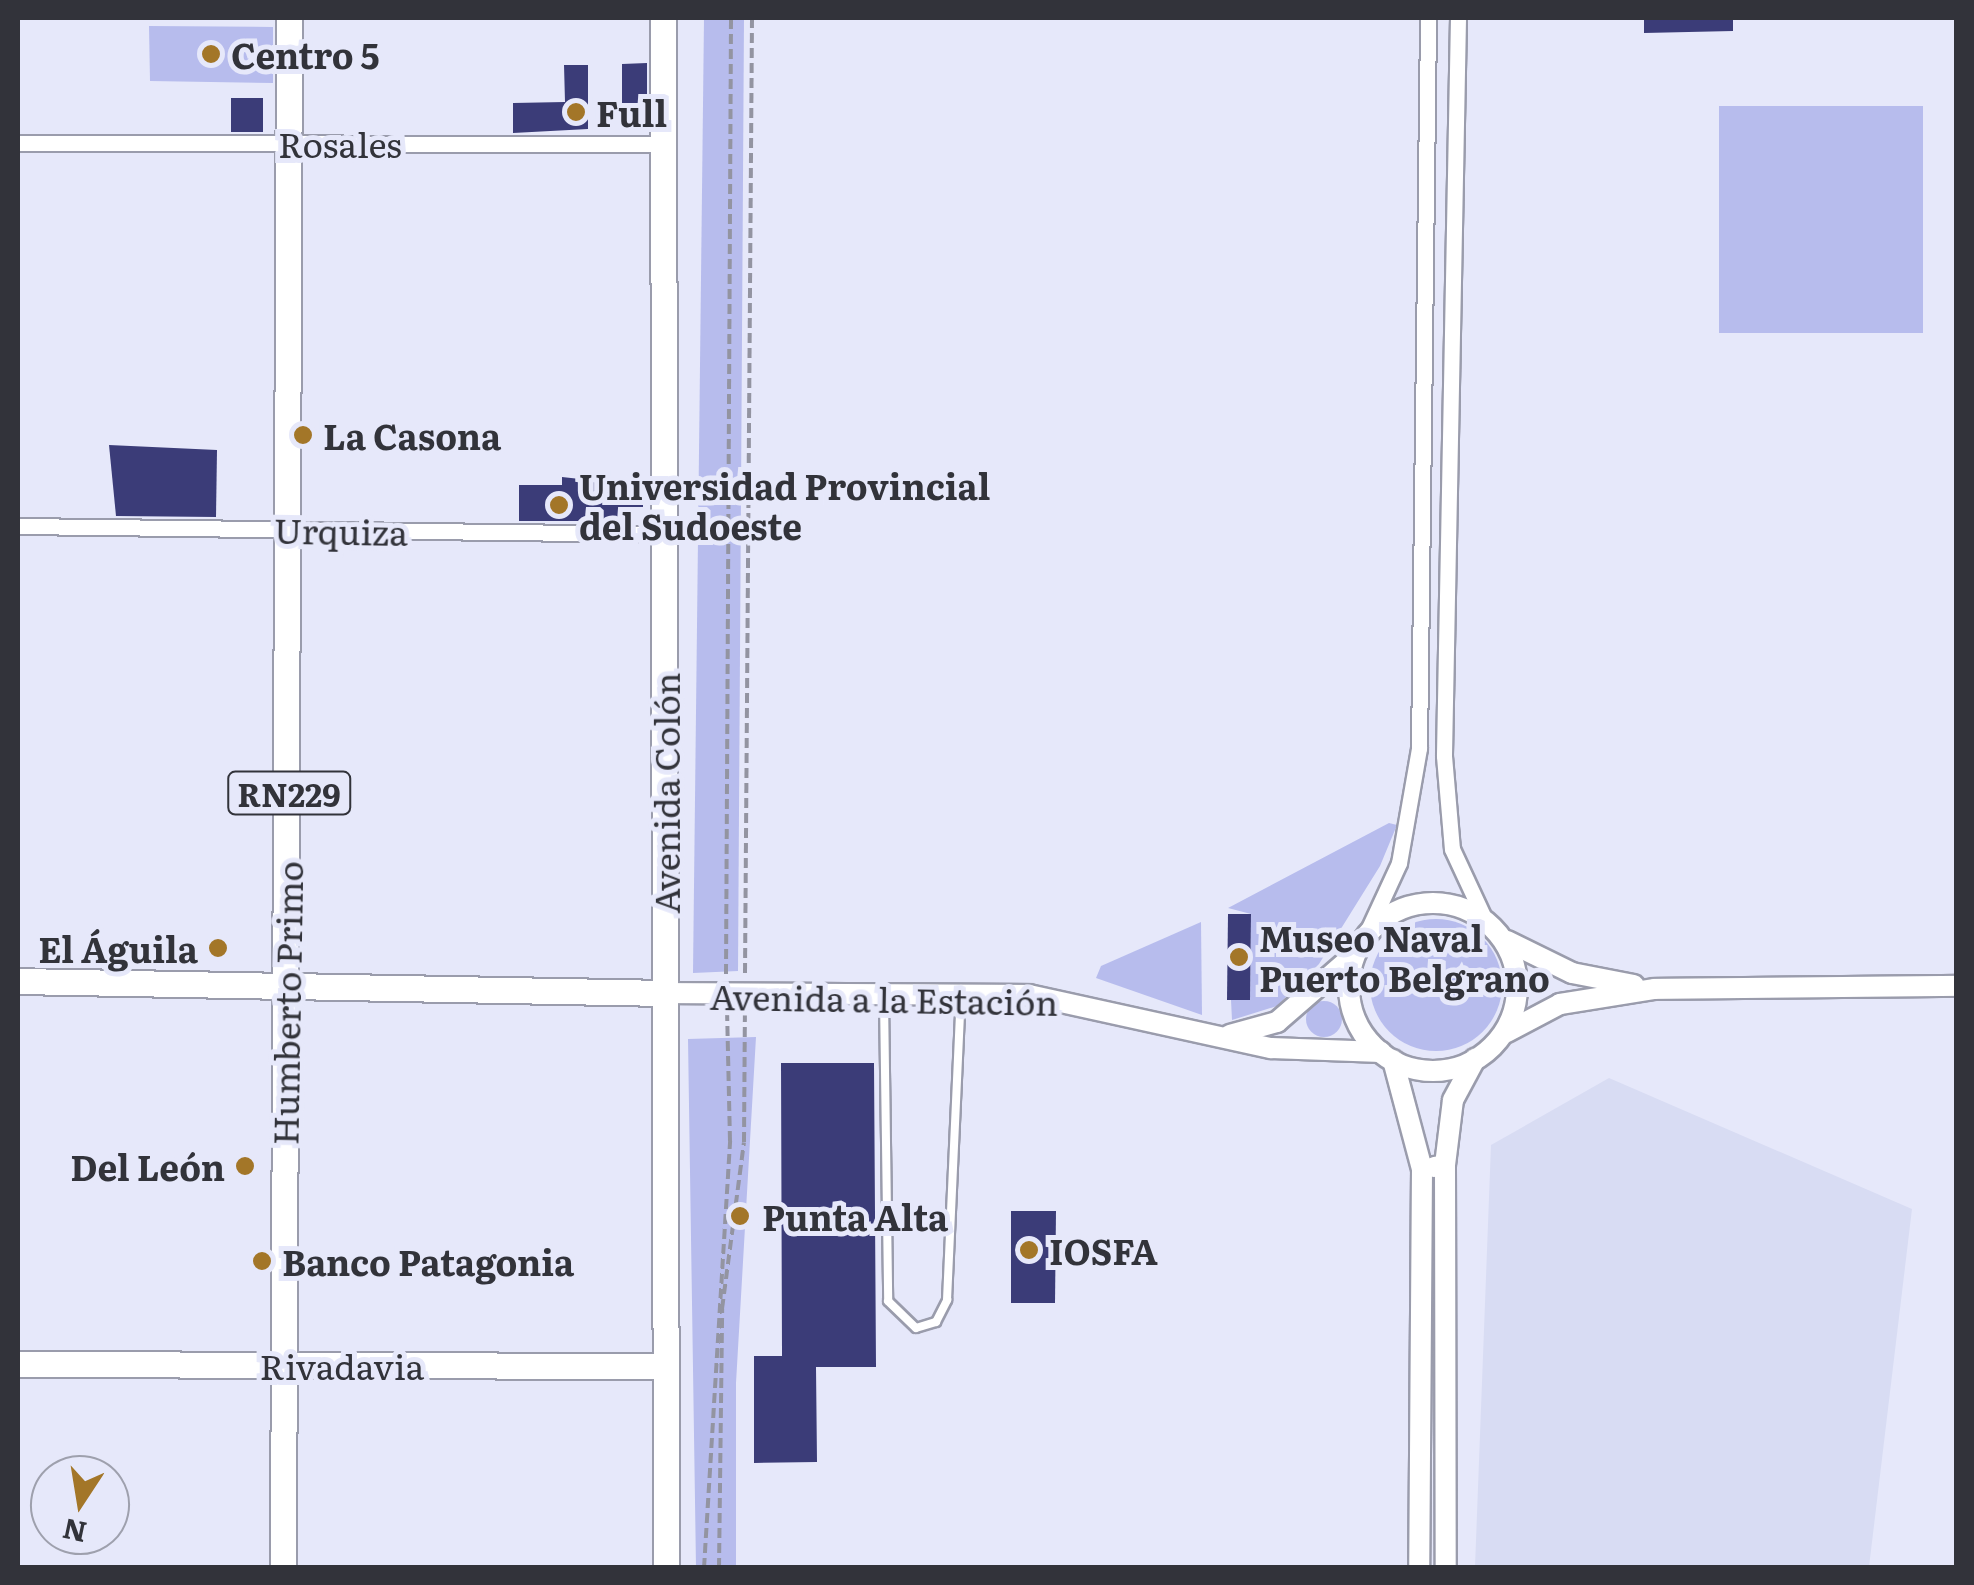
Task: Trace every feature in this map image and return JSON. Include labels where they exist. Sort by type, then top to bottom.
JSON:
[{"type":"main road","name":"Humberto Primo","points":[[283,1568],[280,1365],[291,530],[289,18]]},
{"type":"main road","name":"Avenida Colón","points":[[663,18],[666,1568]]},
{"type":"main road","points":[[18,981],[288,982],[665,993]]},
{"type":"main road","name":"Rivadavia","points":[[18,1364],[666,1366]]},
{"type":"street","points":[[1419,1568],[1422,1168],[1387,1056],[1352,1006],[1360,946],[1399,863],[1417,777],[1428,18]]},
{"type":"street","points":[[1458,18],[1446,807],[1462,884],[1500,936],[1550,965],[1656,989]]},
{"type":"street","name":"Rosales","points":[[18,142],[664,144]]},
{"type":"street","name":"Urquiza","points":[[18,526],[664,534]]},
{"type":"street","points":[[1218,1036],[1278,1022],[1385,918],[1424,903],[1485,920]]},
{"type":"street","points":[[1500,936],[1518,987],[1500,1038]]},
{"type":"street","points":[[1446,1568],[1445,1165],[1453,1100],[1475,1060],[1500,1038],[1560,1004],[1656,989],[1956,986]]},
{"type":"street","name":"Avenida a la Estación","points":[[665,993],[1046,998],[1218,1036],[1387,1056]]},
{"type":"street","points":[[1387,1056],[1434,1070],[1475,1060]]},
{"type":"street","points":[[1422,1168],[1445,1165]]},
{"type":"lane","points":[[884,994],[888,1301],[916,1328],[936,1322],[947,1300],[961,995]]},
{"type":"path","points":[[719,1568],[722,1308],[744,1142],[736,993],[731,18]]},
{"type":"path","points":[[704,1568],[736,993],[752,18]]},
{"type":"shaded area","points":[[704,18],[744,18],[738,971],[693,973]]},
{"type":"shaded area","name":"Centro 5","points":[[149,26],[273,27],[273,83],[150,81]]},
{"type":"shaded area","points":[[1719,106],[1923,106],[1923,333],[1719,333]]},
{"type":"shaded area","points":[[1389,823],[1397,825],[1380,866],[1319,964],[1277,1006],[1232,1020],[1231,1000],[1250,1000],[1251,914],[1228,908]]},
{"type":"shaded area","points":[[1436,919],[1461,924],[1483,938],[1497,960],[1502,985],[1497,1010],[1483,1032],[1461,1046],[1436,1051],[1411,1046],[1389,1032],[1375,1010],[1370,985],[1375,960],[1389,938],[1411,924]]},
{"type":"shaded area","points":[[1201,922],[1202,1015],[1096,978],[1101,966]]},
{"type":"shaded area","points":[[1324,1001],[1337,1006],[1342,1019],[1337,1032],[1324,1037],[1311,1032],[1306,1019],[1311,1006]]},
{"type":"shaded area","points":[[756,1037],[736,1383],[736,1567],[696,1567],[688,1039]]},
{"type":"shaded area","points":[[1609,1078],[1912,1209],[1869,1567],[1475,1567],[1491,1145]]},
{"type":"building","points":[[1644,18],[1733,18],[1733,31],[1644,33]]},
{"type":"building","points":[[647,63],[647,118],[622,118],[622,64]]},
{"type":"building","points":[[564,65],[588,65],[588,129],[513,133],[513,103],[565,102]]},
{"type":"building","points":[[231,98],[263,98],[263,132],[231,132]]},
{"type":"building","points":[[109,445],[217,450],[216,517],[116,516]]},
{"type":"building","points":[[562,477],[643,486],[643,507],[619,507],[619,521],[519,521],[519,485],[562,485]]},
{"type":"building","name":"Museo Naval Puerto Belgrano","points":[[1228,914],[1251,914],[1250,1000],[1227,1000]]},
{"type":"building","points":[[781,1063],[874,1063],[876,1367],[816,1367],[817,1462],[754,1463],[754,1356],[782,1356]]},
{"type":"building","points":[[1011,1211],[1056,1211],[1055,1303],[1011,1303]]},
{"type":"place","name":"Centro 5","points":[[211,54]]},
{"type":"place","name":"Full","points":[[576,112]]},
{"type":"place","name":"La Casona","points":[[303,435]]},
{"type":"place","name":"Universidad Provincial del Sudoeste","points":[[559,505]]},
{"type":"place","name":"El Águila","points":[[218,948]]},
{"type":"place","name":"Museo Naval Puerto Belgrano","points":[[1239,957]]},
{"type":"place","name":"Del León","points":[[245,1166]]},
{"type":"place","name":"Punta Alta","points":[[740,1216]]},
{"type":"place","name":"IOSFA","points":[[1029,1250]]},
{"type":"place","name":"Banco Patagonia","points":[[262,1261]]}]
